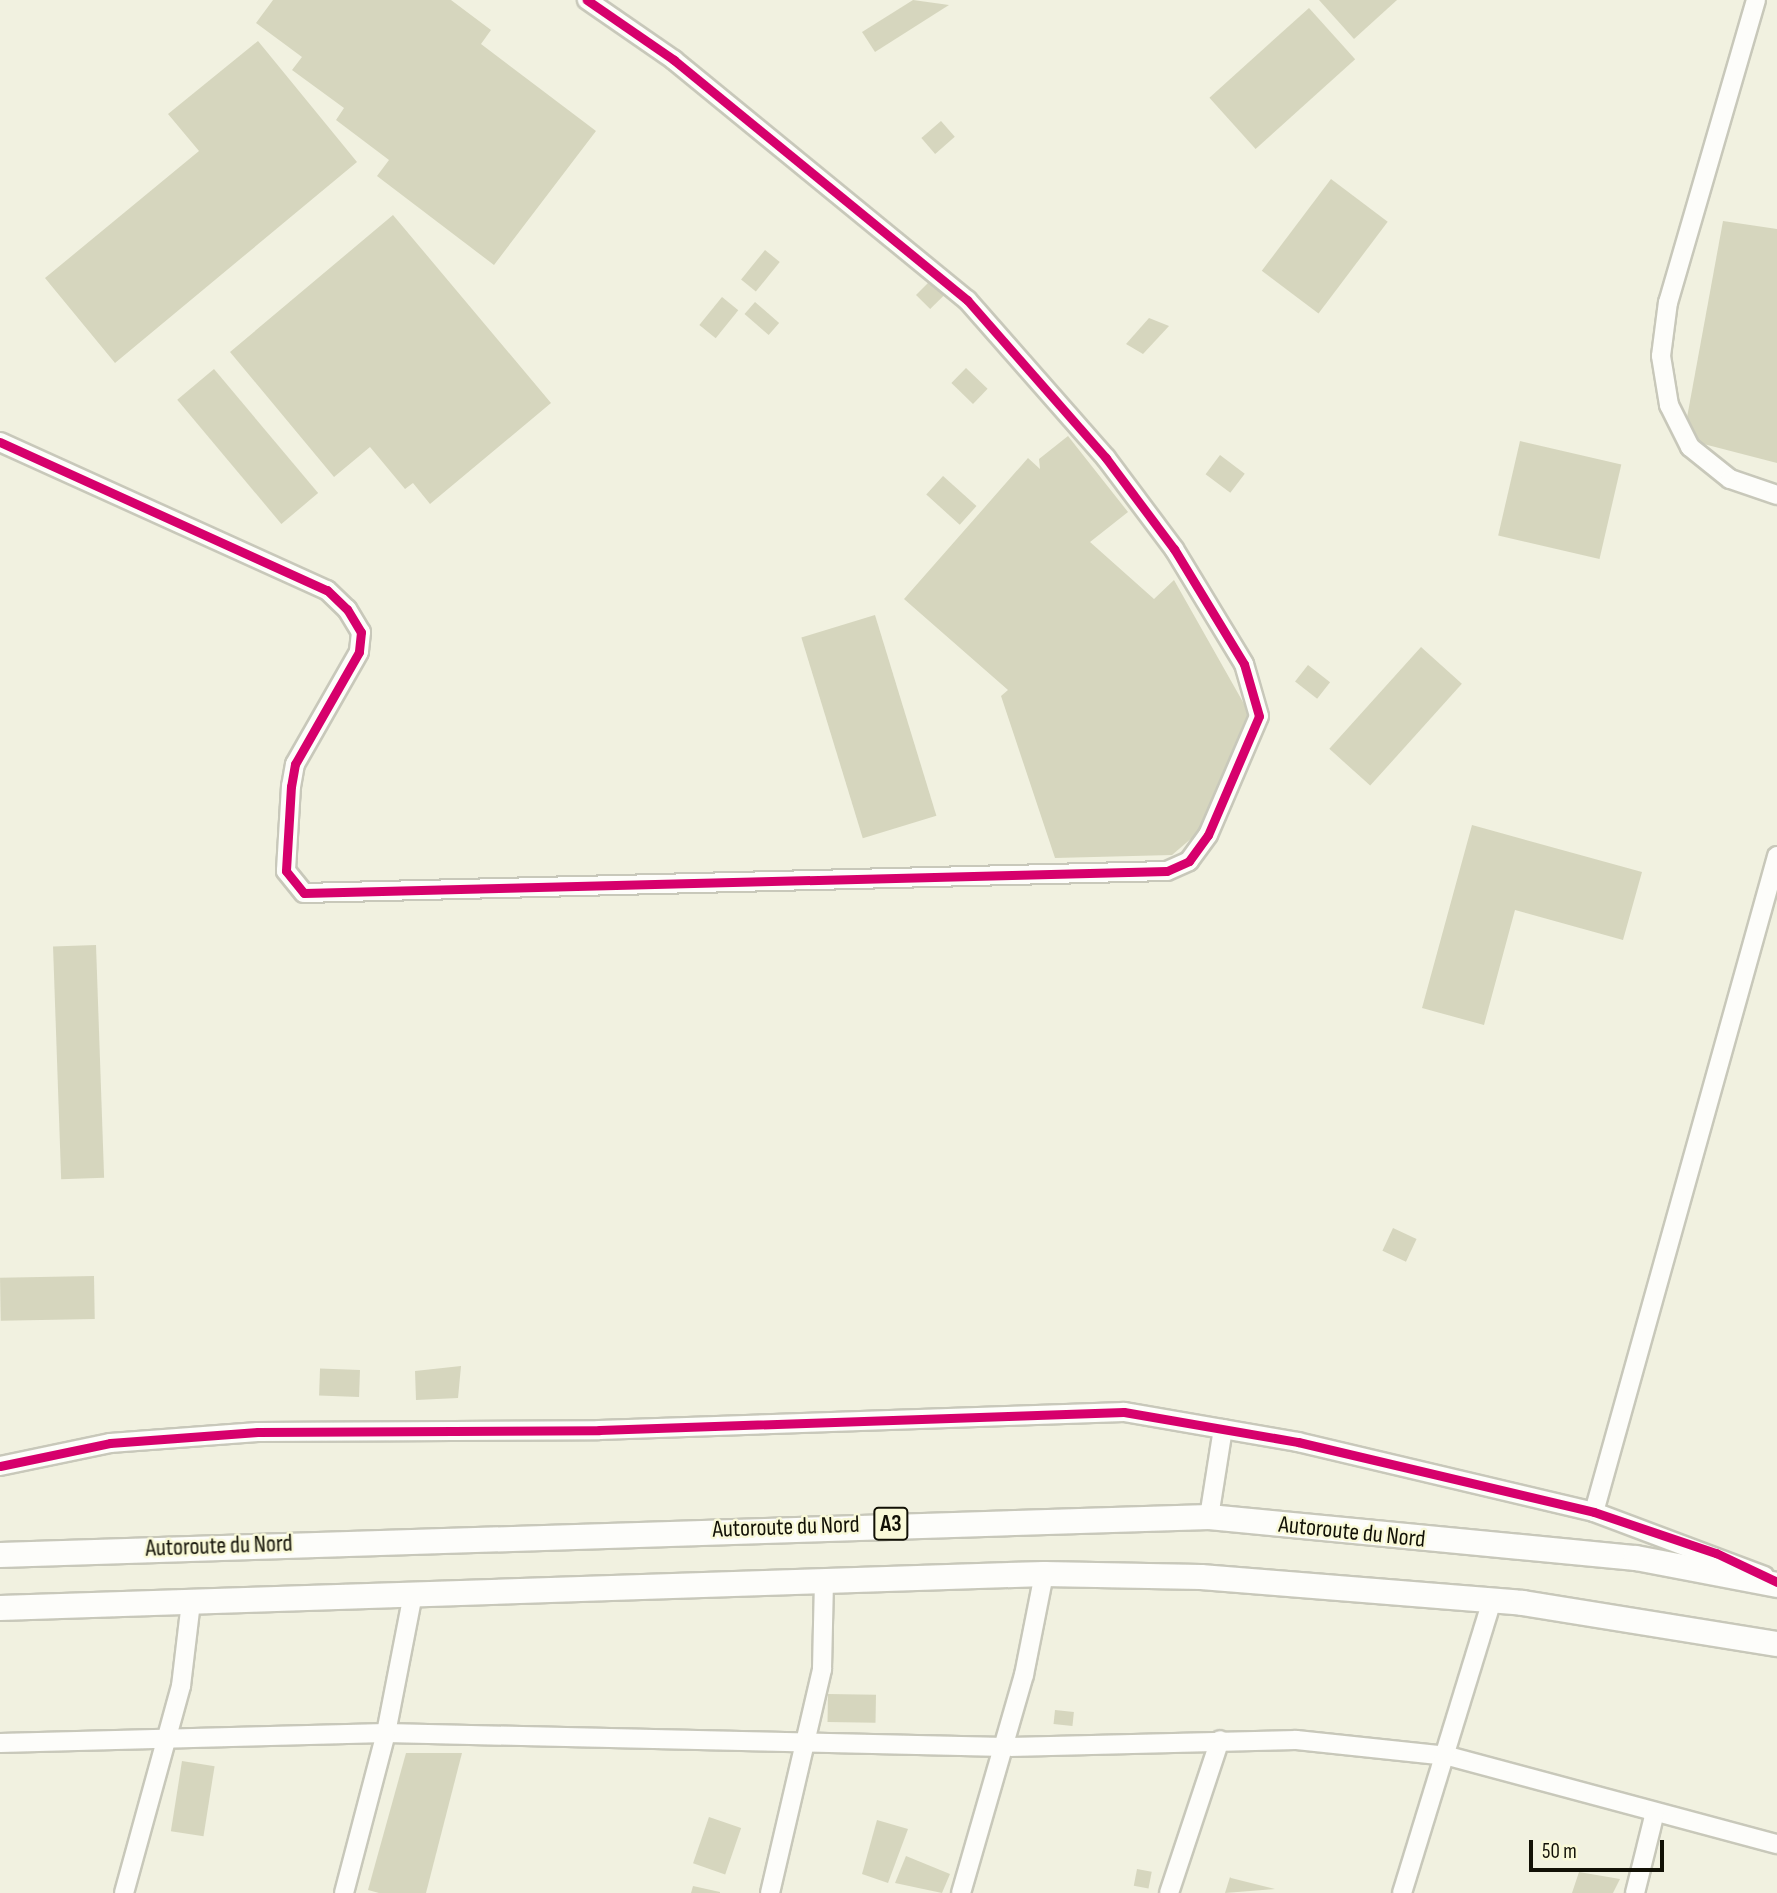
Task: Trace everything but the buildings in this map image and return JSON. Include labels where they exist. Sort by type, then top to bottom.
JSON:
[{"type":"highway","name":"Autoroute du Nord","points":[[0,1555],[1209,1517],[1636,1558],[1777,1584]]},
{"type":"highway","name":"A3","points":[[0,1608],[1044,1574],[1274,1579],[1492,1600],[1777,1644]]},
{"type":"street","points":[[0,442],[327,590],[347,609],[360,632],[359,652],[295,764],[291,786],[286,871],[304,892],[1153,872],[1189,861],[1208,835],[1259,716],[1244,664],[1174,549],[1106,458],[967,300],[674,60],[587,0]]},
{"type":"street","points":[[1756,0],[1668,302],[1661,356],[1669,405],[1690,447],[1730,479],[1777,495]]},
{"type":"street","points":[[1594,1512],[1777,856]]},
{"type":"street","points":[[0,1466],[110,1443],[296,1430],[599,1430],[1072,1409],[1223,1429],[1594,1512],[1716,1553],[1777,1584]]},
{"type":"street","points":[[1209,1517],[1223,1429]]},
{"type":"street","points":[[961,1893],[1004,1747],[1044,1574]]},
{"type":"street","points":[[770,1893],[807,1744],[822,1669],[824,1580]]},
{"type":"street","points":[[344,1893],[386,1733],[413,1594]]},
{"type":"street","points":[[1402,1893],[1448,1756],[1492,1600]]},
{"type":"street","points":[[124,1893],[164,1739],[181,1686],[191,1602]]},
{"type":"street","points":[[0,1743],[386,1733],[1004,1747],[1296,1740],[1448,1756],[1777,1844]]},
{"type":"street","points":[[1169,1893],[1220,1741]]},
{"type":"street","points":[[1635,1893],[1655,1812]]},
{"type":"cycle path","points":[[0,442],[327,590],[347,609],[361,632],[359,652],[295,764],[291,786],[286,871],[304,893],[1167,871],[1189,861],[1208,835],[1259,716],[1244,664],[1174,549],[1106,458],[967,300],[674,60],[587,0]]},
{"type":"cycle path","points":[[0,1466],[110,1443],[258,1432],[599,1430],[1124,1412],[1298,1442],[1594,1512],[1716,1553],[1777,1582]]}]
